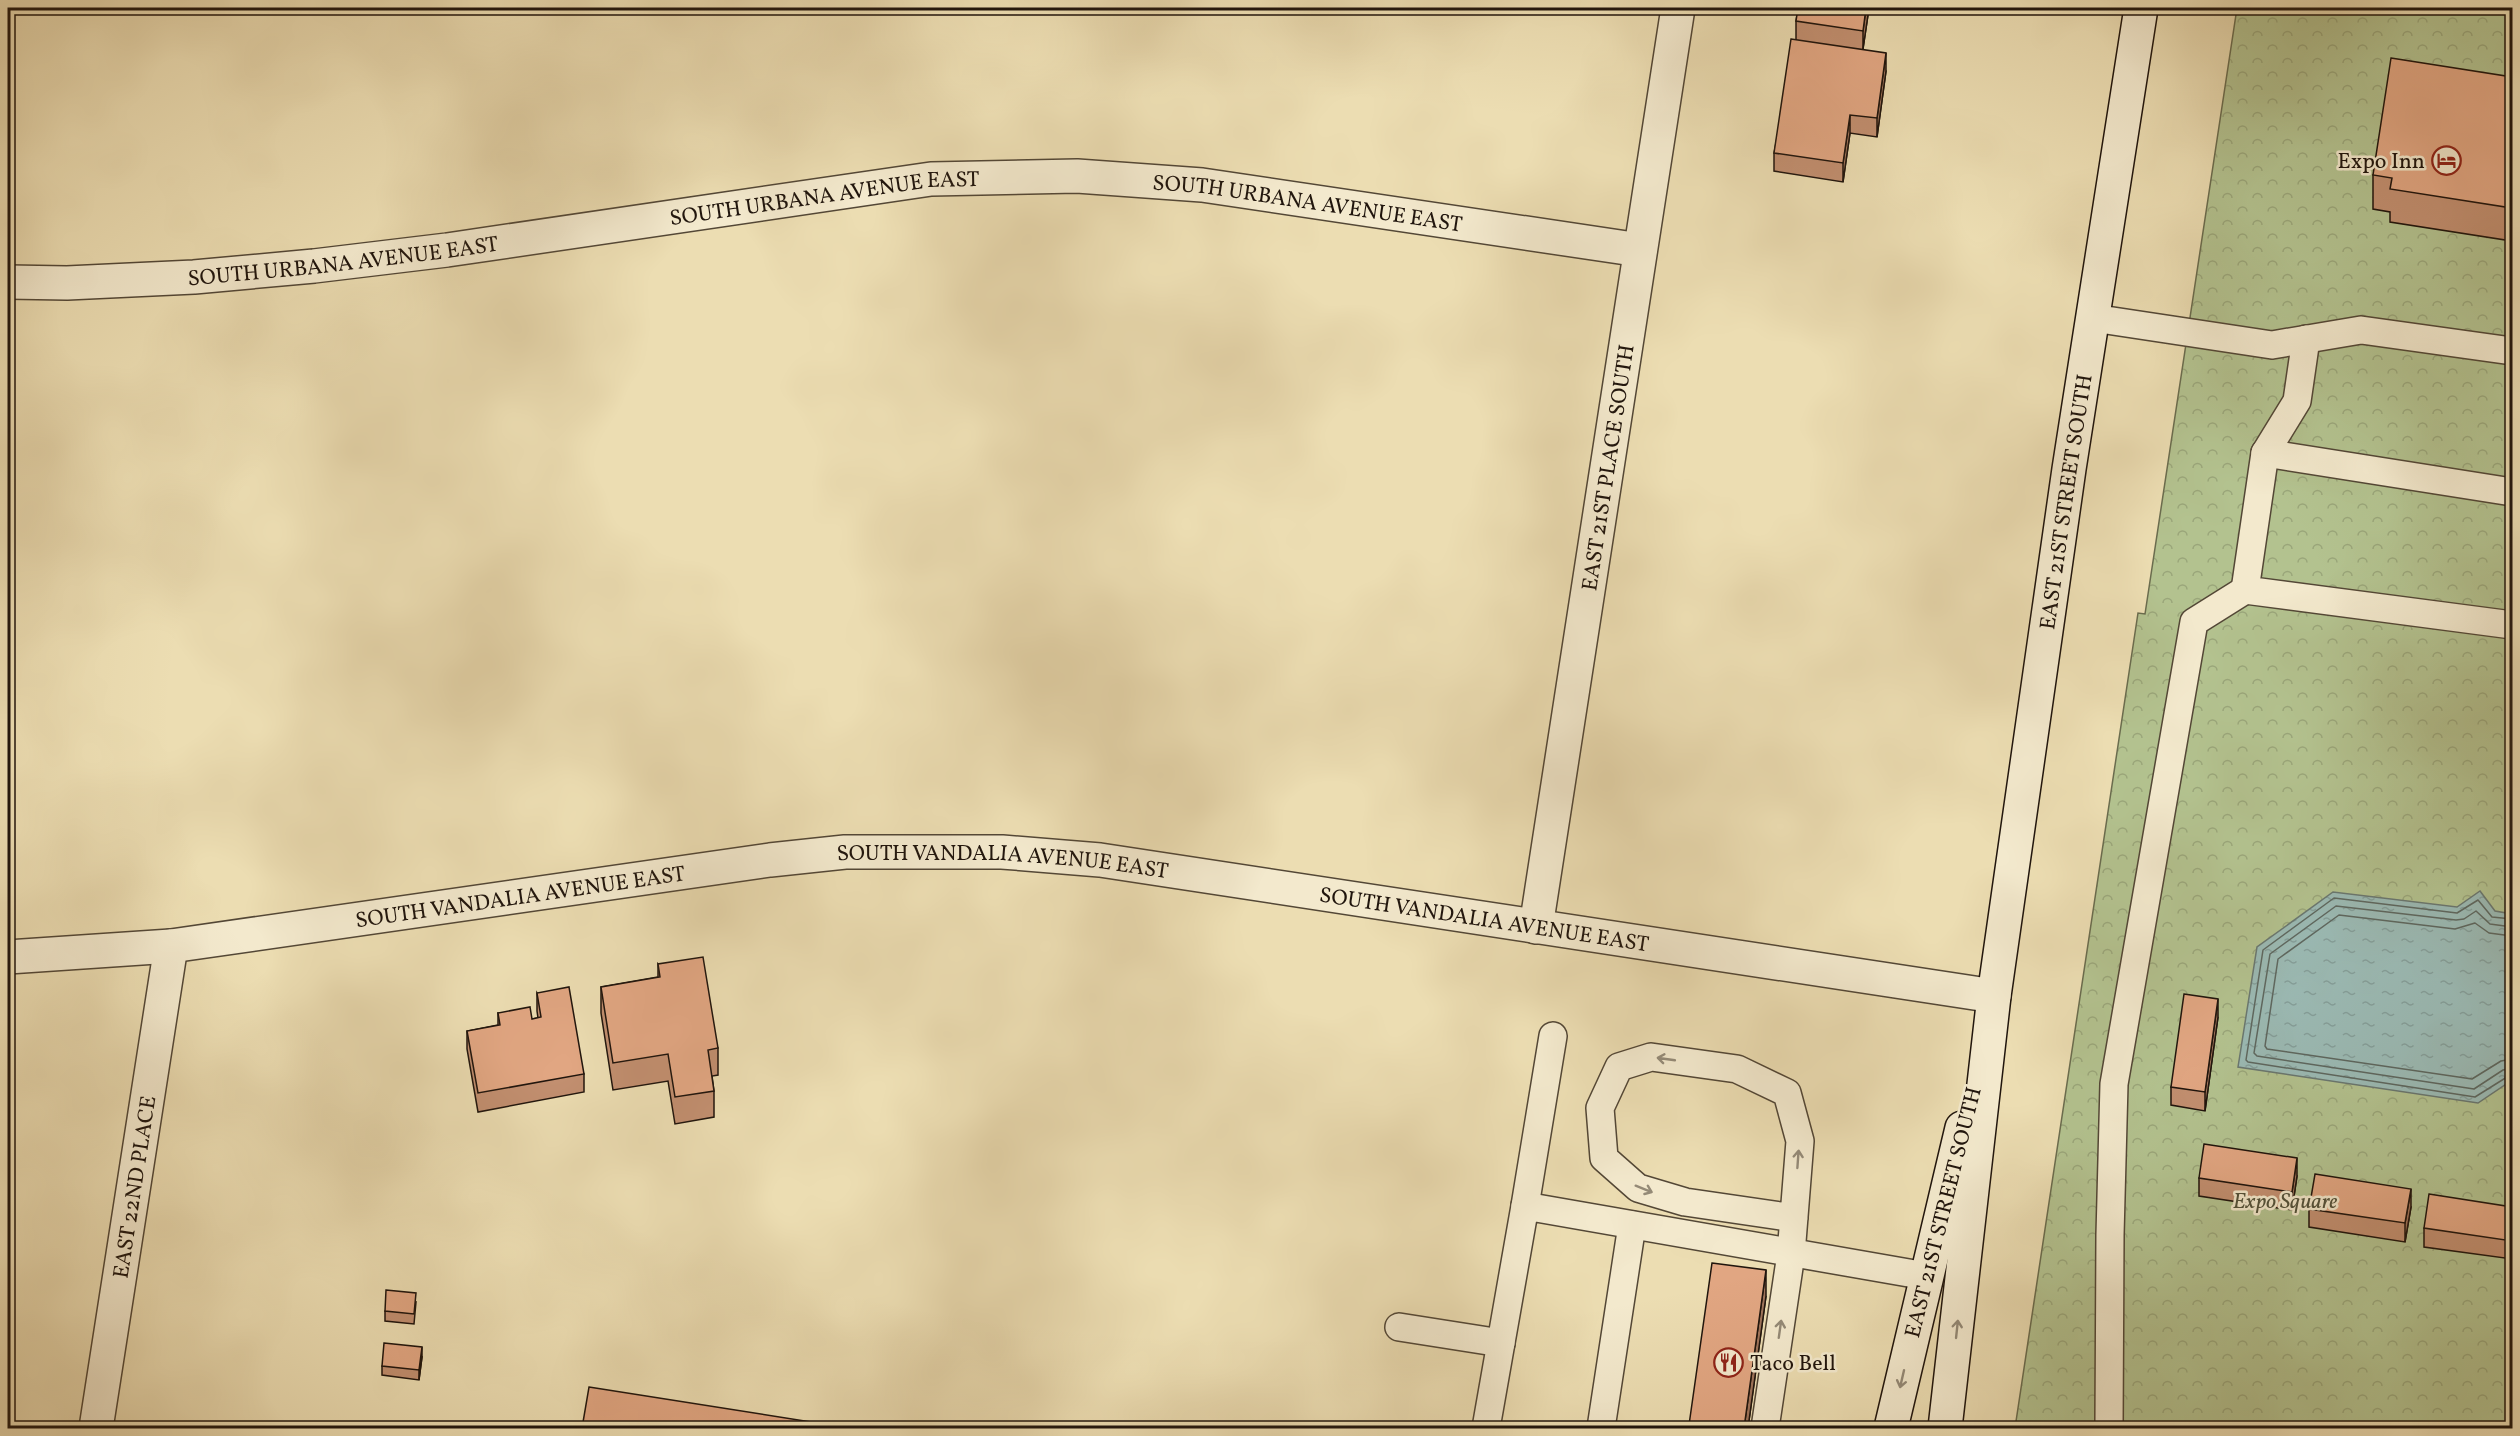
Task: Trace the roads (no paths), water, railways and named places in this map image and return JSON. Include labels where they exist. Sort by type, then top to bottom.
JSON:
[{"type":"street","name":"EAST 21ST PLACE SOUTH","points":[[1536,927],[1678,8]]},
{"type":"street","name":"EAST 21ST STREET SOUTH","points":[[1946,1428],[1994,996],[2069,470],[2141,8]]},
{"type":"street","name":"SOUTH URBANA AVENUE EAST","points":[[8,282],[67,283],[194,277],[314,266],[447,250],[931,179],[1066,176],[1202,184],[1641,249]]},
{"type":"street","name":"SOUTH VANDALIA AVENUE EAST","points":[[8,957],[171,946],[770,860],[845,852],[1002,852],[1100,860],[1994,996]]},
{"type":"street","name":"EAST 22ND PLACE","points":[[96,1428],[171,946]]},
{"type":"street","name":"EAST 21ST STREET SOUTH","points":[[1891,1428],[1994,996]]},
{"type":"lane","points":[[2093,318],[2272,345],[2361,330],[2512,351]]},
{"type":"lane","points":[[2245,590],[2265,453],[2297,401],[2307,339]]},
{"type":"lane","points":[[2265,453],[2512,492]]},
{"type":"lane","points":[[2109,1428],[2110,1235],[2114,1084],[2194,622],[2245,590],[2512,624]]},
{"type":"lane","points":[[1486,1428],[1553,1036]]},
{"type":"lane","points":[[1765,1428],[1791,1254],[1794,1218],[1800,1141],[1786,1094],[1737,1069],[1651,1057],[1619,1067],[1600,1108],[1604,1158],[1638,1188],[1685,1202],[1794,1218]]},
{"type":"lane","points":[[1525,1206],[1926,1276]]},
{"type":"lane","points":[[1601,1428],[1632,1225]]},
{"type":"lane","points":[[1399,1327],[1501,1343]]},
{"type":"water","points":[[2480,891],[2495,911],[2512,914],[2512,1080],[2478,1103],[2238,1067],[2257,947],[2333,892],[2457,907]]},
{"type":"place","name":"Expo Inn","points":[[2446,160]]},
{"type":"place","name":"Taco Bell","points":[[1729,1362]]},
{"type":"park label","name":"Expo Square","points":[[2285,1200]]}]
